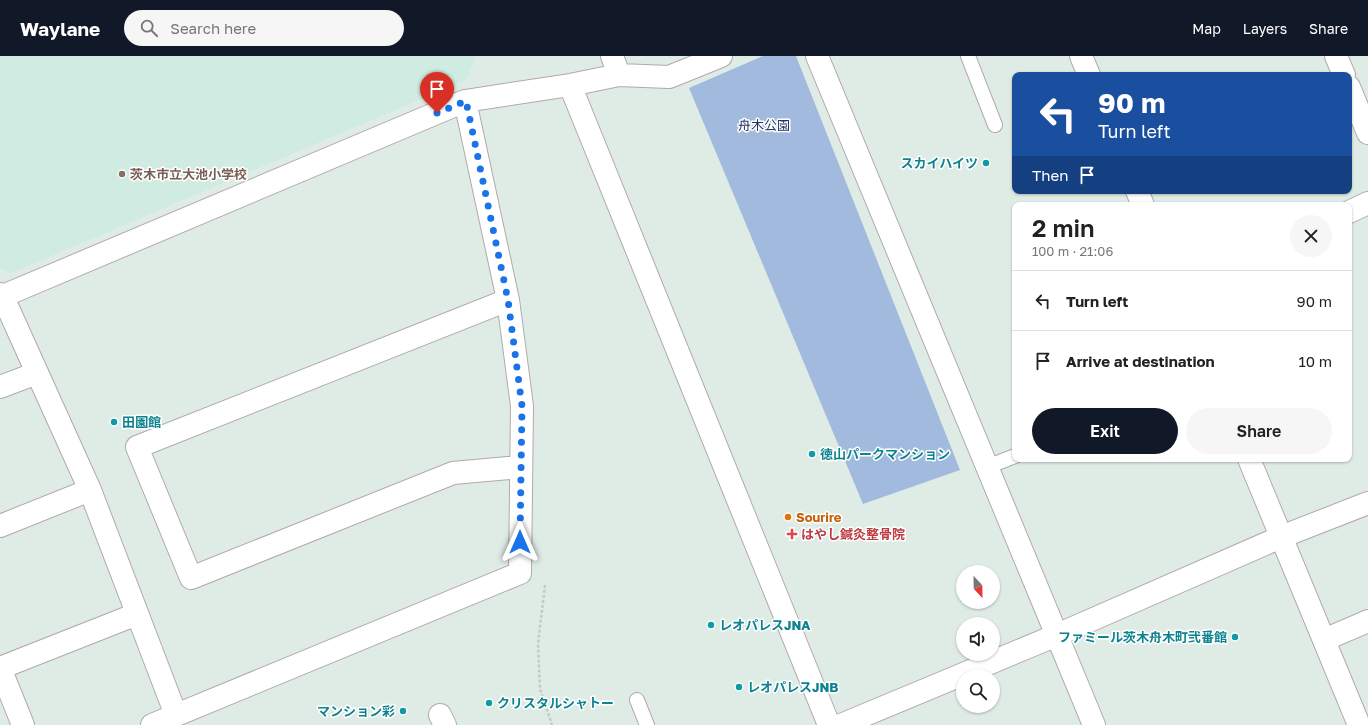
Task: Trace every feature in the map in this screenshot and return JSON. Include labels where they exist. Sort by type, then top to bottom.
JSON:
[{"type":"street","points":[[176,715],[90,490],[1,295],[3,296],[466,101],[570,85],[616,66],[669,77],[721,56]]},
{"type":"street","points":[[817,56],[1094,725]]},
{"type":"street","points":[[1081,56],[1088,72]]},
{"type":"street","points":[[1336,56],[1343,72]]},
{"type":"street","points":[[570,85],[829,725]]},
{"type":"street","points":[[1352,94],[1368,133]]},
{"type":"street","points":[[152,725],[520,573],[520,467],[522,406],[508,300],[466,101]]},
{"type":"street","points":[[1352,211],[1368,203]]},
{"type":"street","points":[[508,300],[137,447],[191,578],[453,473],[520,467]]},
{"type":"street","points":[[0,388],[37,373]]},
{"type":"street","points":[[1250,462],[1359,725]]},
{"type":"street","points":[[0,526],[90,490]]},
{"type":"street","points":[[842,725],[1057,635],[1281,537],[1368,503]]},
{"type":"street","points":[[23,725],[0,668],[137,614]]},
{"type":"street","points":[[1324,640],[1368,621]]},
{"type":"lane","points":[[968,56],[995,125]]},
{"type":"lane","points":[[987,467],[1012,457]]},
{"type":"lane","points":[[637,700],[647,725]]},
{"type":"path","points":[[520,573],[546,586],[538,644],[540,689],[552,725]]},
{"type":"shaded area","name":"茨木市立大池小学校","points":[[0,56],[476,57],[466,80],[11,273],[0,268]]},
{"type":"green space","name":"舟木公園","points":[[763,56],[796,56],[960,470],[863,504],[689,88]]},
{"type":"place","name":"スカイハイツ","points":[[986,163]]},
{"type":"place","name":"茨木市立大池小学校","points":[[122,174]]},
{"type":"place","name":"田園館","points":[[114,422]]},
{"type":"place","name":"徳山パークマンション","points":[[812,454]]},
{"type":"place","name":"Sourire","points":[[788,517]]},
{"type":"place","name":"はやし鍼灸整骨院","points":[[792,534]]},
{"type":"place","name":"レオパレスJNA","points":[[711,625]]},
{"type":"place","name":"ファミール茨木舟木町弐番館","points":[[1235,637]]},
{"type":"place","name":"レオパレスJNB","points":[[739,687]]},
{"type":"place","name":"クリスタルシャトー","points":[[489,703]]},
{"type":"place","name":"マンション彩","points":[[403,711]]},
{"type":"route","points":[[437,113],[466,101],[508,300],[522,406],[520,542]]}]
